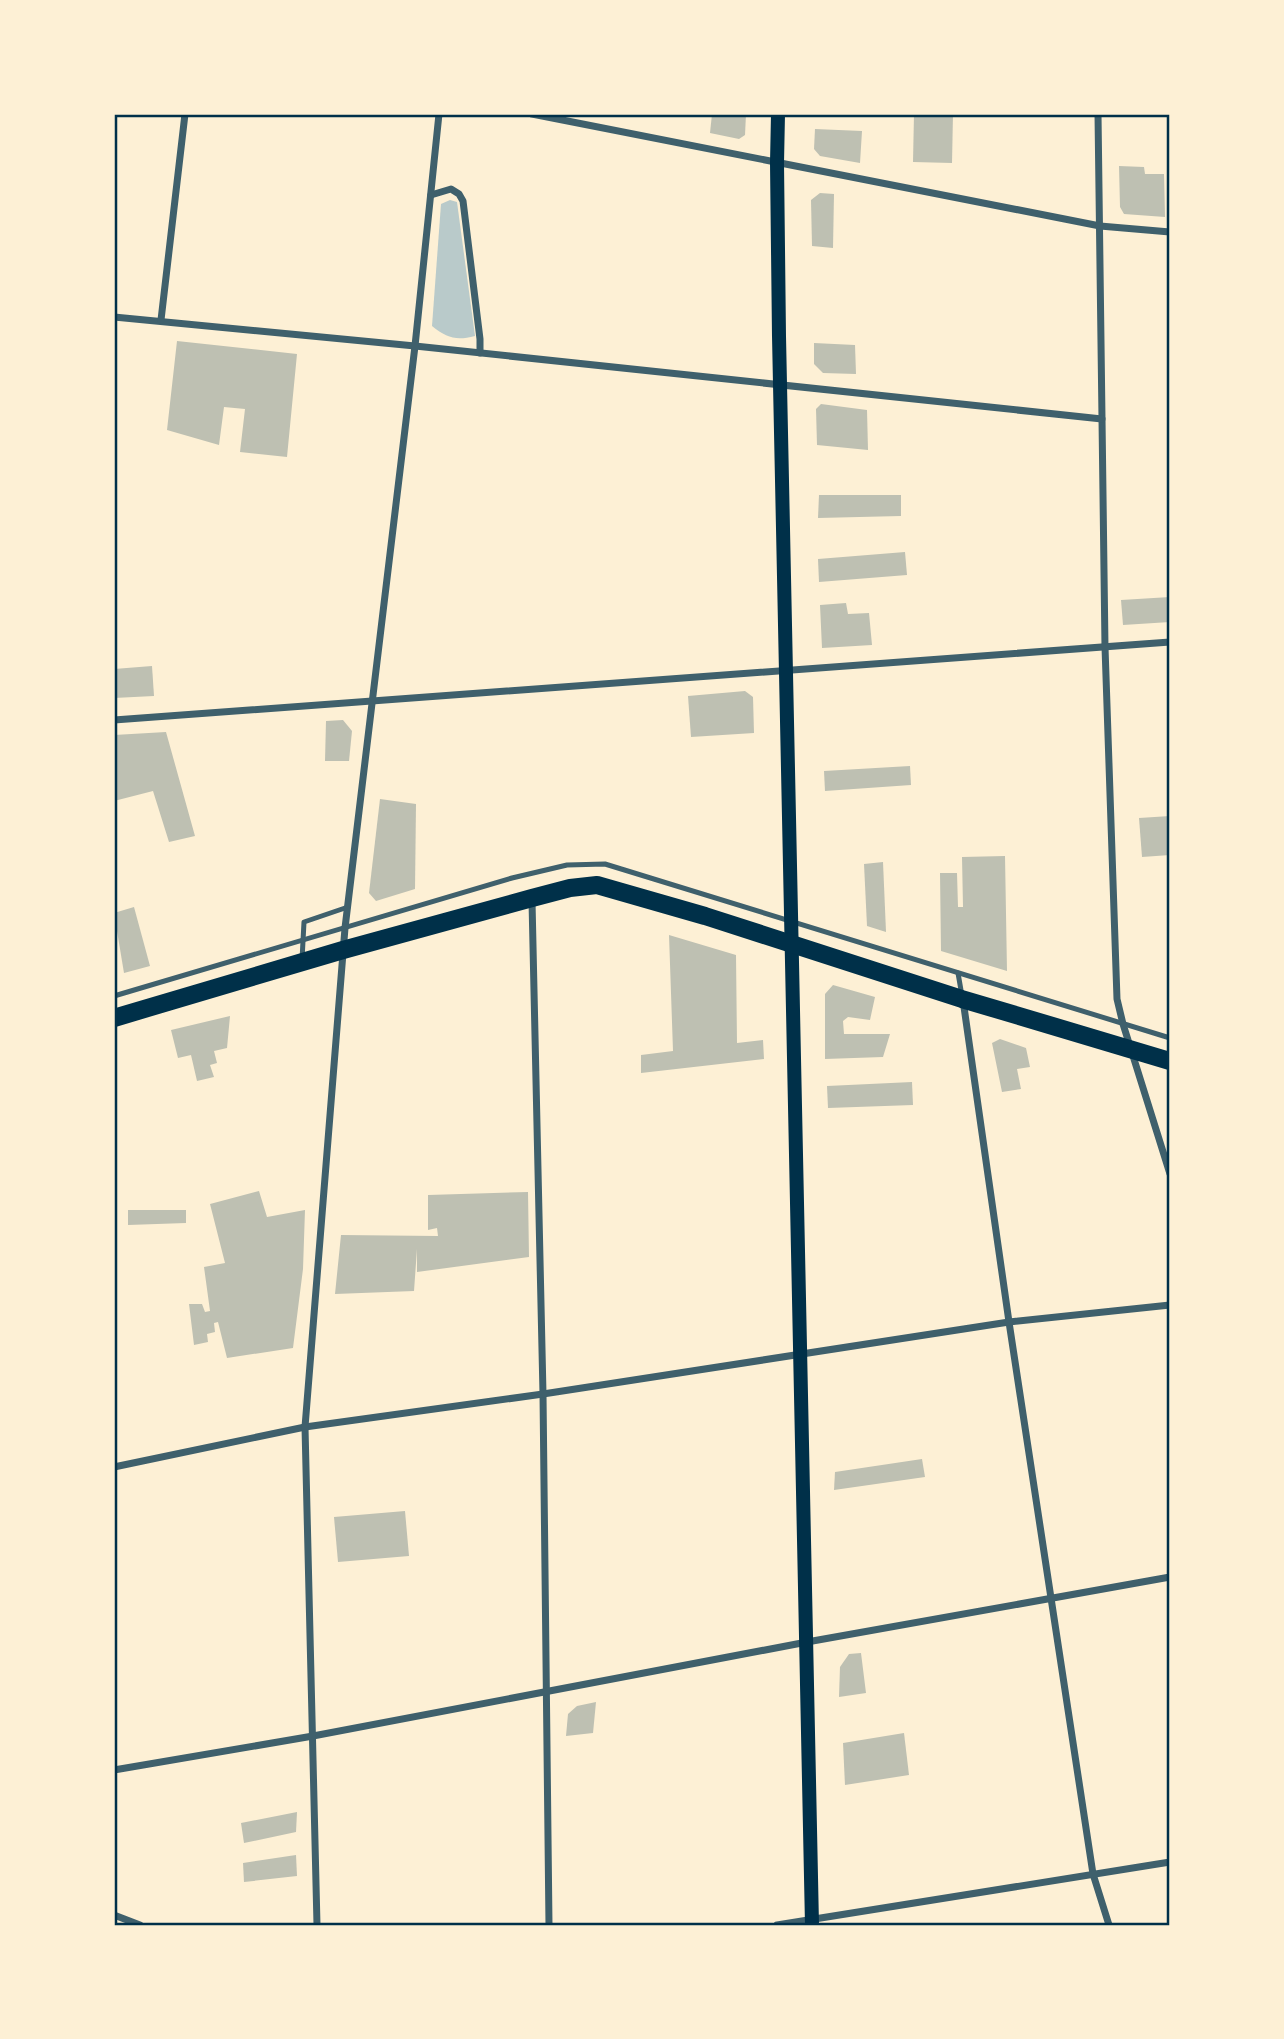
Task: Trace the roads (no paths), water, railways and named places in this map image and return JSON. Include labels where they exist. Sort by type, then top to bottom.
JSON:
[{"type":"main road","points":[[778,114],[780,385],[812,1922]]},
{"type":"main road","points":[[114,1018],[343,950],[532,898],[584,886],[611,887],[962,999],[1170,1061]]},
{"type":"street","points":[[161,320],[185,114]]},
{"type":"street","points":[[317,1925],[305,1427],[345,929],[415,346],[439,114]]},
{"type":"street","points":[[532,114],[1100,226],[1170,232]]},
{"type":"street","points":[[1098,114],[1105,647],[1117,999],[1170,1174]]},
{"type":"street","points":[[431,195],[451,189],[459,194],[463,201],[480,353]]},
{"type":"street","points":[[114,317],[1102,419]]},
{"type":"street","points":[[114,720],[1170,642]]},
{"type":"street","points":[[532,898],[543,1394],[549,1925]]},
{"type":"street","points":[[962,999],[1093,1874],[1108,1925]]},
{"type":"street","points":[[114,1467],[305,1427],[543,1394],[1009,1322],[1170,1304]]},
{"type":"street","points":[[114,1770],[1170,1577]]},
{"type":"street","points":[[777,1925],[812,1922],[1170,1862]]},
{"type":"street","points":[[114,1915],[140,1925]]},
{"type":"lane","points":[[114,996],[512,877],[585,863],[605,864],[1170,1038]]},
{"type":"lane","points":[[302,962],[304,922],[348,907]]},
{"type":"lane","points":[[958,974],[962,999]]}]
